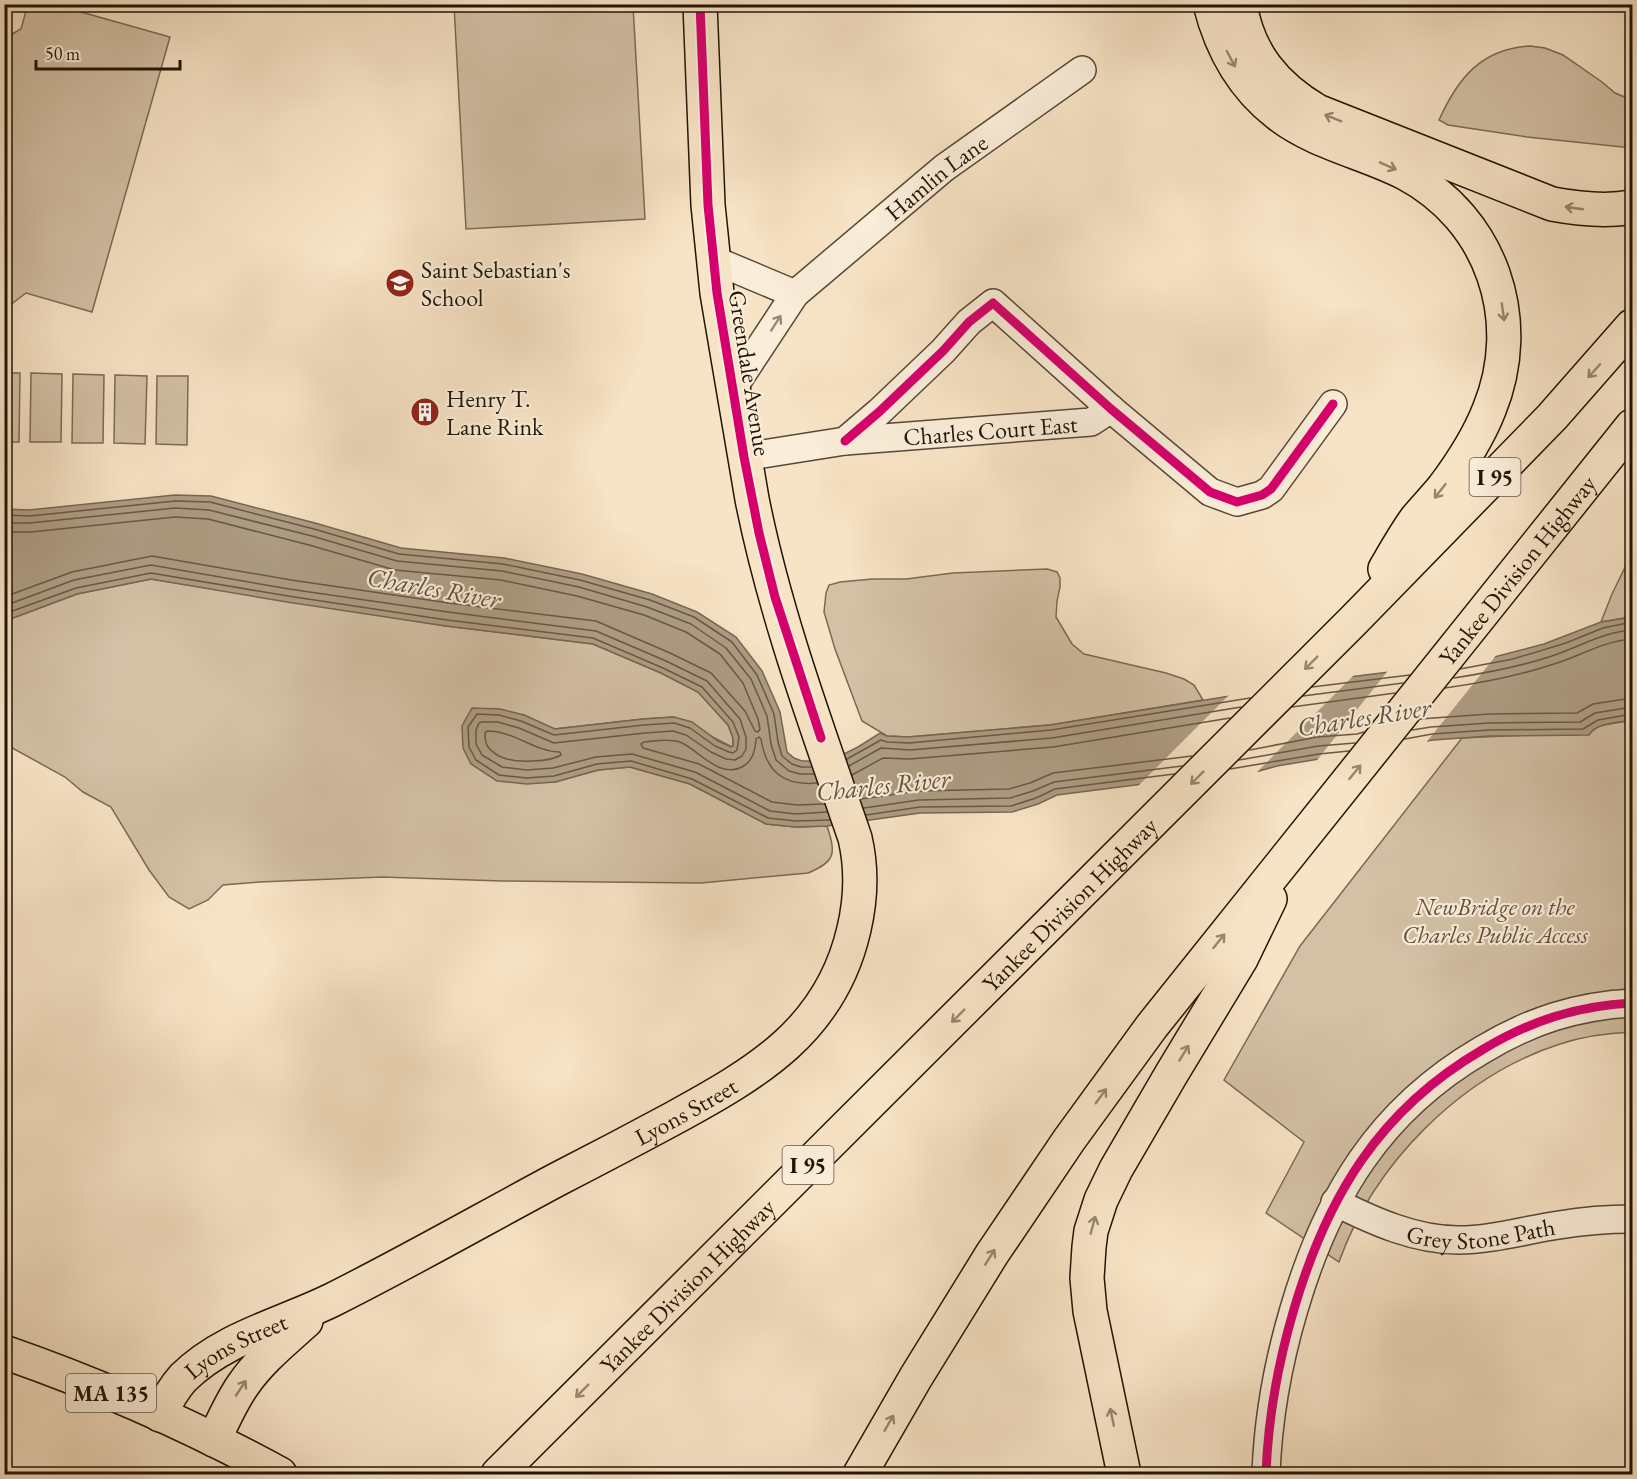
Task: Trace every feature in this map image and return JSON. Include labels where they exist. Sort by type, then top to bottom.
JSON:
[{"type":"main road","name":"Greendale Avenue","points":[[700,4],[708,205],[717,293],[744,457],[772,587],[837,788]]},
{"type":"main road","points":[[1210,4],[1229,56],[1244,80],[1260,98],[1279,115],[1308,132],[1392,167],[1433,191],[1458,215],[1477,239],[1490,265],[1499,293],[1504,321],[1504,352],[1499,380],[1481,428],[1444,487],[1416,520],[1353,621]]},
{"type":"main road","points":[[1240,4],[1249,39],[1266,69],[1294,97],[1317,111],[1552,204],[1607,210],[1632,207]]},
{"type":"main road","name":"Yankee Division Highway","points":[[498,1474],[1353,621],[1544,426],[1632,326]]},
{"type":"main road","name":"Yankee Division Highway","points":[[861,1474],[934,1347],[992,1254],[1050,1167],[1152,1026],[1632,426]]},
{"type":"main road","name":"Lyons Street","points":[[160,1415],[175,1388],[202,1361],[232,1344],[331,1300],[720,1092],[753,1072],[781,1051],[818,1010],[847,954],[855,926],[860,871],[855,838],[837,788]]},
{"type":"main road","points":[[1124,1474],[1090,1311],[1087,1278],[1091,1231],[1101,1200],[1116,1169],[1241,959],[1294,848]]},
{"type":"main road","name":"Lyons Street","points":[[214,1440],[236,1396],[252,1373],[269,1354],[331,1300]]},
{"type":"main road","name":"MA 135","points":[[4,1352],[71,1376],[160,1415],[280,1474]]},
{"type":"street","name":"Hamlin Lane","points":[[733,388],[795,294],[944,168],[1082,70]]},
{"type":"street","points":[[714,260],[795,294]]},
{"type":"street","points":[[845,441],[943,351],[969,322],[993,303],[1111,408]]},
{"type":"street","name":"Charles Court East","points":[[744,457],[845,441],[1091,422],[1111,408],[1210,492],[1237,502],[1262,495],[1271,489],[1333,404]]},
{"type":"street","points":[[1266,1474],[1272,1404],[1286,1336],[1308,1265],[1335,1202],[1359,1163],[1387,1126],[1420,1094],[1462,1062],[1515,1031],[1554,1017],[1591,1008],[1632,1004]]},
{"type":"street","name":"Grey Stone Path","points":[[1335,1202],[1370,1219],[1406,1232],[1456,1240],[1490,1238],[1577,1222],[1632,1219]]},
{"type":"green space","points":[[28,4],[70,5],[74,10],[170,37],[92,312],[26,293],[5,309],[5,38],[21,29]]},
{"type":"green space","points":[[454,5],[633,5],[645,219],[466,229]]},
{"type":"green space","points":[[1530,46],[1545,48],[1563,55],[1615,93],[1632,100],[1632,148],[1527,137],[1448,125],[1439,120],[1454,91],[1473,68],[1498,53]]},
{"type":"green space","points":[[5,373],[20,373],[19,442],[5,442]]},
{"type":"green space","points":[[31,373],[62,374],[61,442],[30,442]]},
{"type":"green space","points":[[73,374],[104,375],[103,443],[72,443]]},
{"type":"green space","points":[[115,375],[147,376],[145,444],[114,443]]},
{"type":"green space","points":[[157,376],[188,376],[187,445],[156,444]]},
{"type":"green space","points":[[1632,553],[1632,617],[1601,622],[1612,594]]},
{"type":"green space","points":[[1047,569],[1057,572],[1060,578],[1056,617],[1072,644],[1084,654],[1184,679],[1194,685],[1203,700],[1050,725],[908,737],[887,736],[862,721],[824,612],[829,585],[840,582],[906,579],[953,573]]},
{"type":"green space","points":[[151,579],[446,626],[593,644],[661,673],[698,692],[728,725],[733,738],[733,746],[674,717],[554,729],[524,715],[555,782],[598,770],[630,767],[690,784],[766,824],[796,827],[827,826],[832,843],[829,860],[808,873],[701,883],[382,877],[259,882],[223,885],[208,900],[189,909],[169,897],[149,870],[111,807],[83,792],[65,777],[5,744],[5,621],[77,594]]},
{"type":"green space","name":"NewBridge on the Charles Public Access","points":[[1632,720],[1632,1032],[1578,1039],[1524,1058],[1489,1078],[1456,1101],[1398,1158],[1374,1191],[1354,1226],[1339,1262],[1266,1213],[1304,1142],[1224,1080],[1300,946],[1462,738],[1590,732],[1599,726]]},
{"type":"water","name":"Charles River","points":[[175,495],[211,496],[401,548],[504,558],[582,574],[652,594],[697,612],[736,637],[762,671],[780,712],[787,752],[802,761],[838,757],[880,733],[887,736],[908,737],[1050,725],[1349,677],[1479,661],[1544,644],[1601,622],[1632,617],[1632,720],[1602,725],[1589,735],[1490,736],[1433,740],[1259,771],[1057,795],[1012,812],[920,813],[827,826],[796,827],[766,824],[690,784],[630,767],[598,770],[555,782],[527,784],[497,781],[471,764],[463,748],[462,726],[472,708],[500,709],[524,715],[555,729],[674,717],[692,722],[718,741],[733,746],[733,738],[728,725],[698,692],[661,673],[593,644],[446,626],[151,579],[77,594],[5,621],[5,509],[29,510]]},
{"type":"pier","points":[[1498,653],[1425,744],[1362,759],[1314,764],[1390,668],[1432,664]]},
{"type":"pier","points":[[1356,673],[1254,775],[1136,788],[1232,692],[1297,680]]},
{"type":"cycle path","points":[[700,4],[708,205],[717,293],[744,457],[775,597],[821,738]]},
{"type":"cycle path","points":[[845,441],[943,351],[969,322],[993,303],[1111,409],[1210,492],[1237,502],[1262,495],[1271,489],[1333,404]]},
{"type":"cycle path","points":[[1266,1474],[1269,1432],[1279,1370],[1288,1329],[1307,1268],[1341,1194],[1362,1160],[1386,1129],[1414,1100],[1446,1074],[1500,1040],[1554,1017],[1592,1008],[1632,1003]]},
{"type":"place","name":"Saint Sebastian's School","points":[[400,283]]},
{"type":"place","name":"Henry T. Lane Rink","points":[[425,412]]}]
